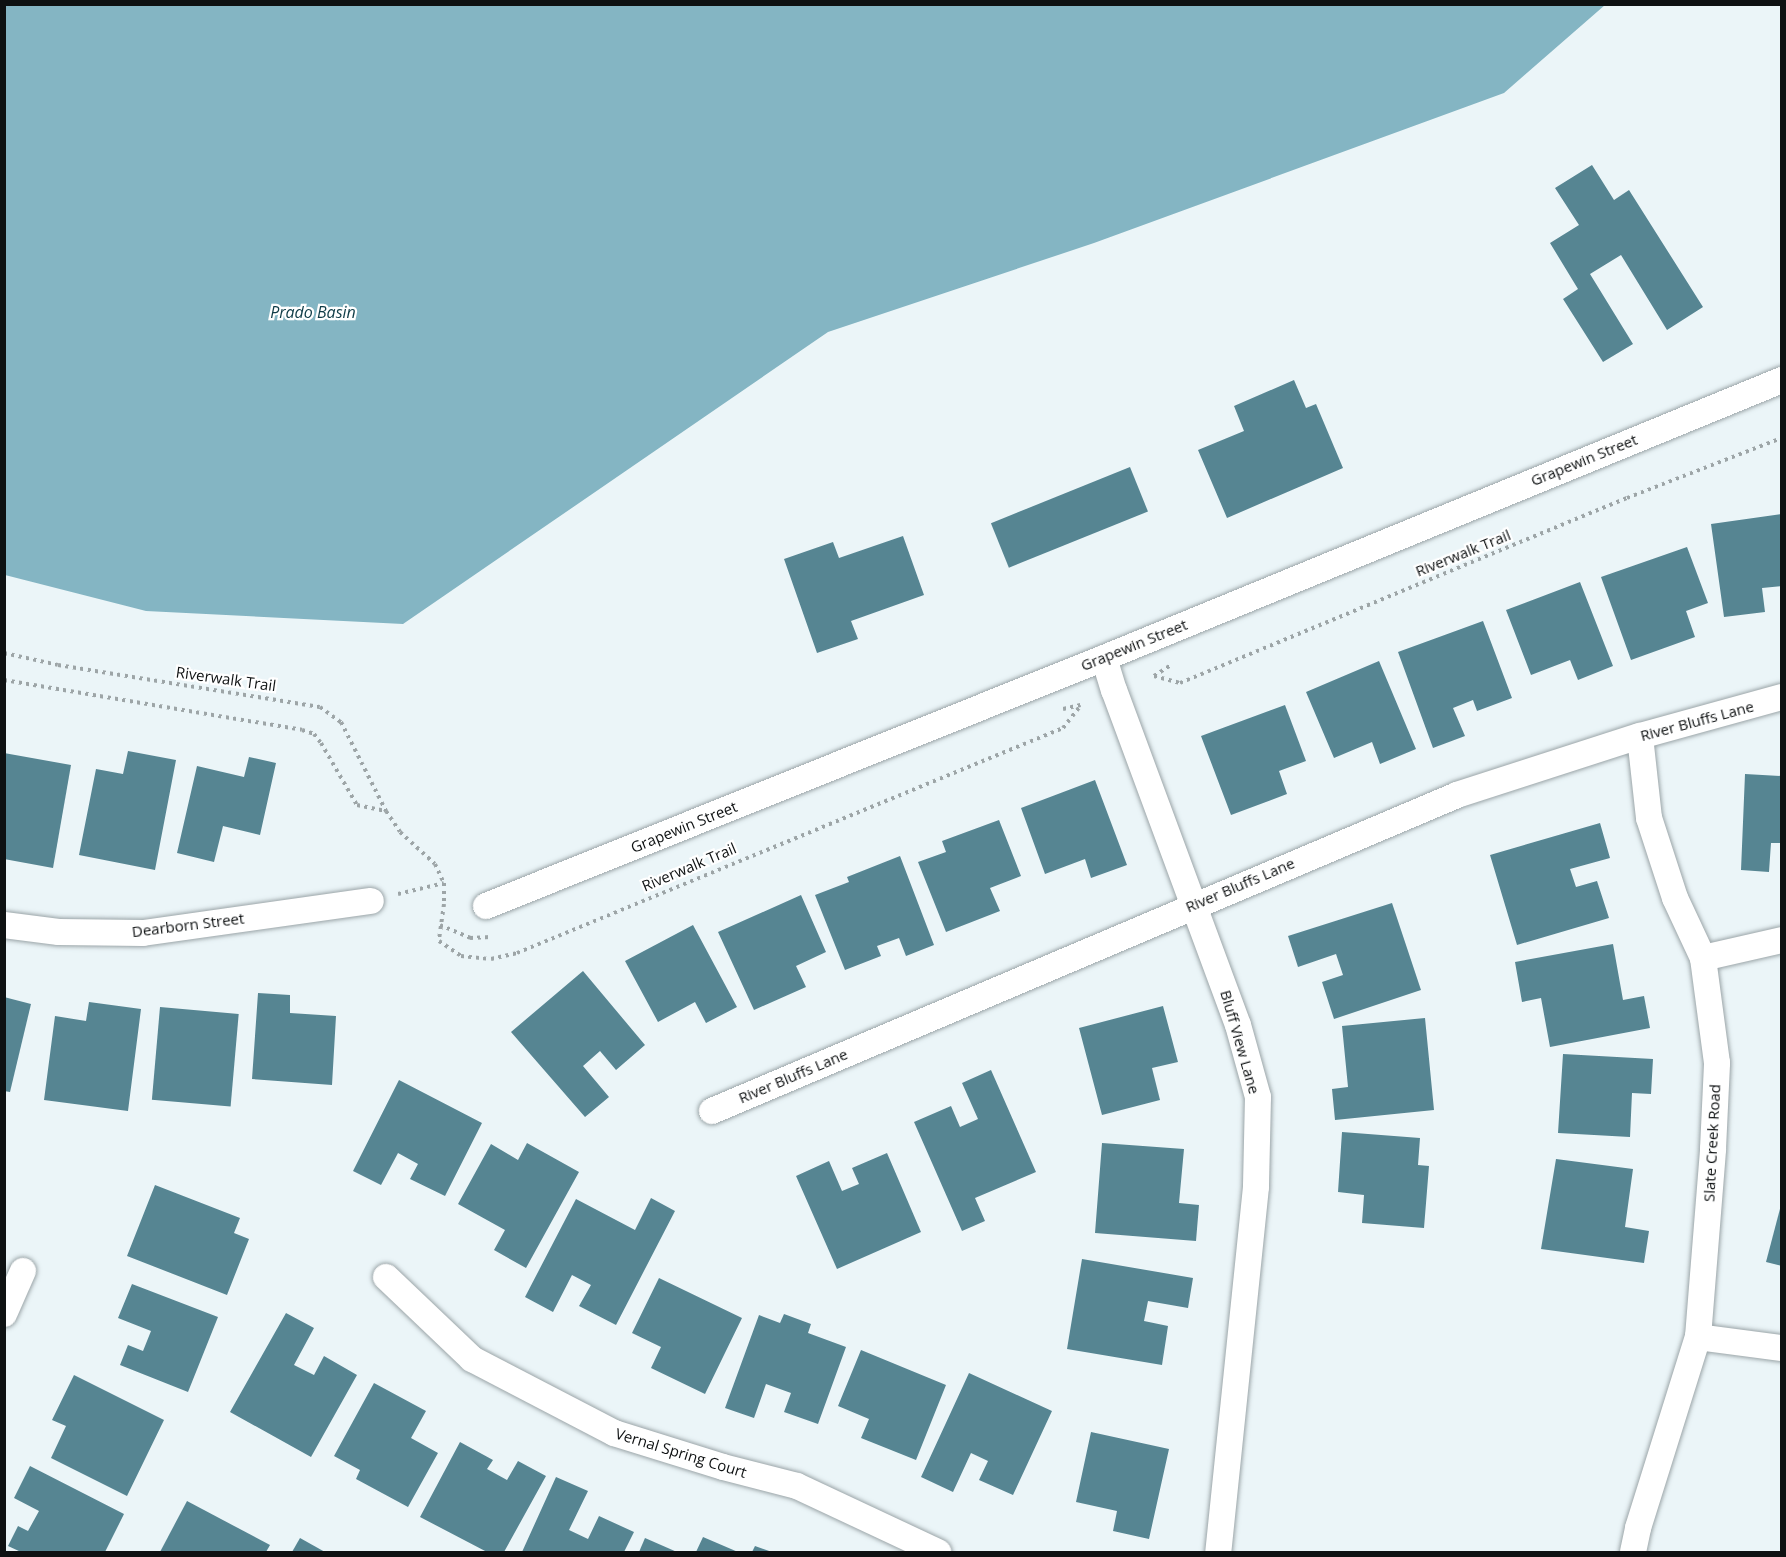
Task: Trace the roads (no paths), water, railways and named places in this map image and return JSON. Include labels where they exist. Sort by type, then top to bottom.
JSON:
[{"type":"street","name":"Grapewin Street","points":[[486,906],[1104,658],[1782,380]]},
{"type":"street","name":"Bluff View Lane","points":[[1104,658],[1238,1025],[1257,1097],[1256,1187],[1218,1552]]},
{"type":"street","name":"River Bluffs Lane","points":[[712,1111],[1457,795],[1640,736],[1782,697]]},
{"type":"street","name":"Slate Creek Road","points":[[1633,1552],[1638,1528],[1698,1336],[1713,1149],[1717,1063],[1703,958],[1675,898],[1649,818],[1640,736]]},
{"type":"street","name":"Dearborn Street","points":[[4,925],[59,932],[143,933],[371,901]]},
{"type":"street","points":[[1703,958],[1782,940]]},
{"type":"street","points":[[4,1314],[23,1271]]},
{"type":"street","name":"Vernal Spring Court","points":[[386,1277],[472,1359],[614,1432],[723,1467],[796,1486],[938,1552]]},
{"type":"street","points":[[1698,1336],[1782,1348]]},
{"type":"water","name":"Prado Basin","points":[[4,5],[1605,5],[1504,93],[1094,243],[828,332],[403,624],[146,611],[5,575]]}]
